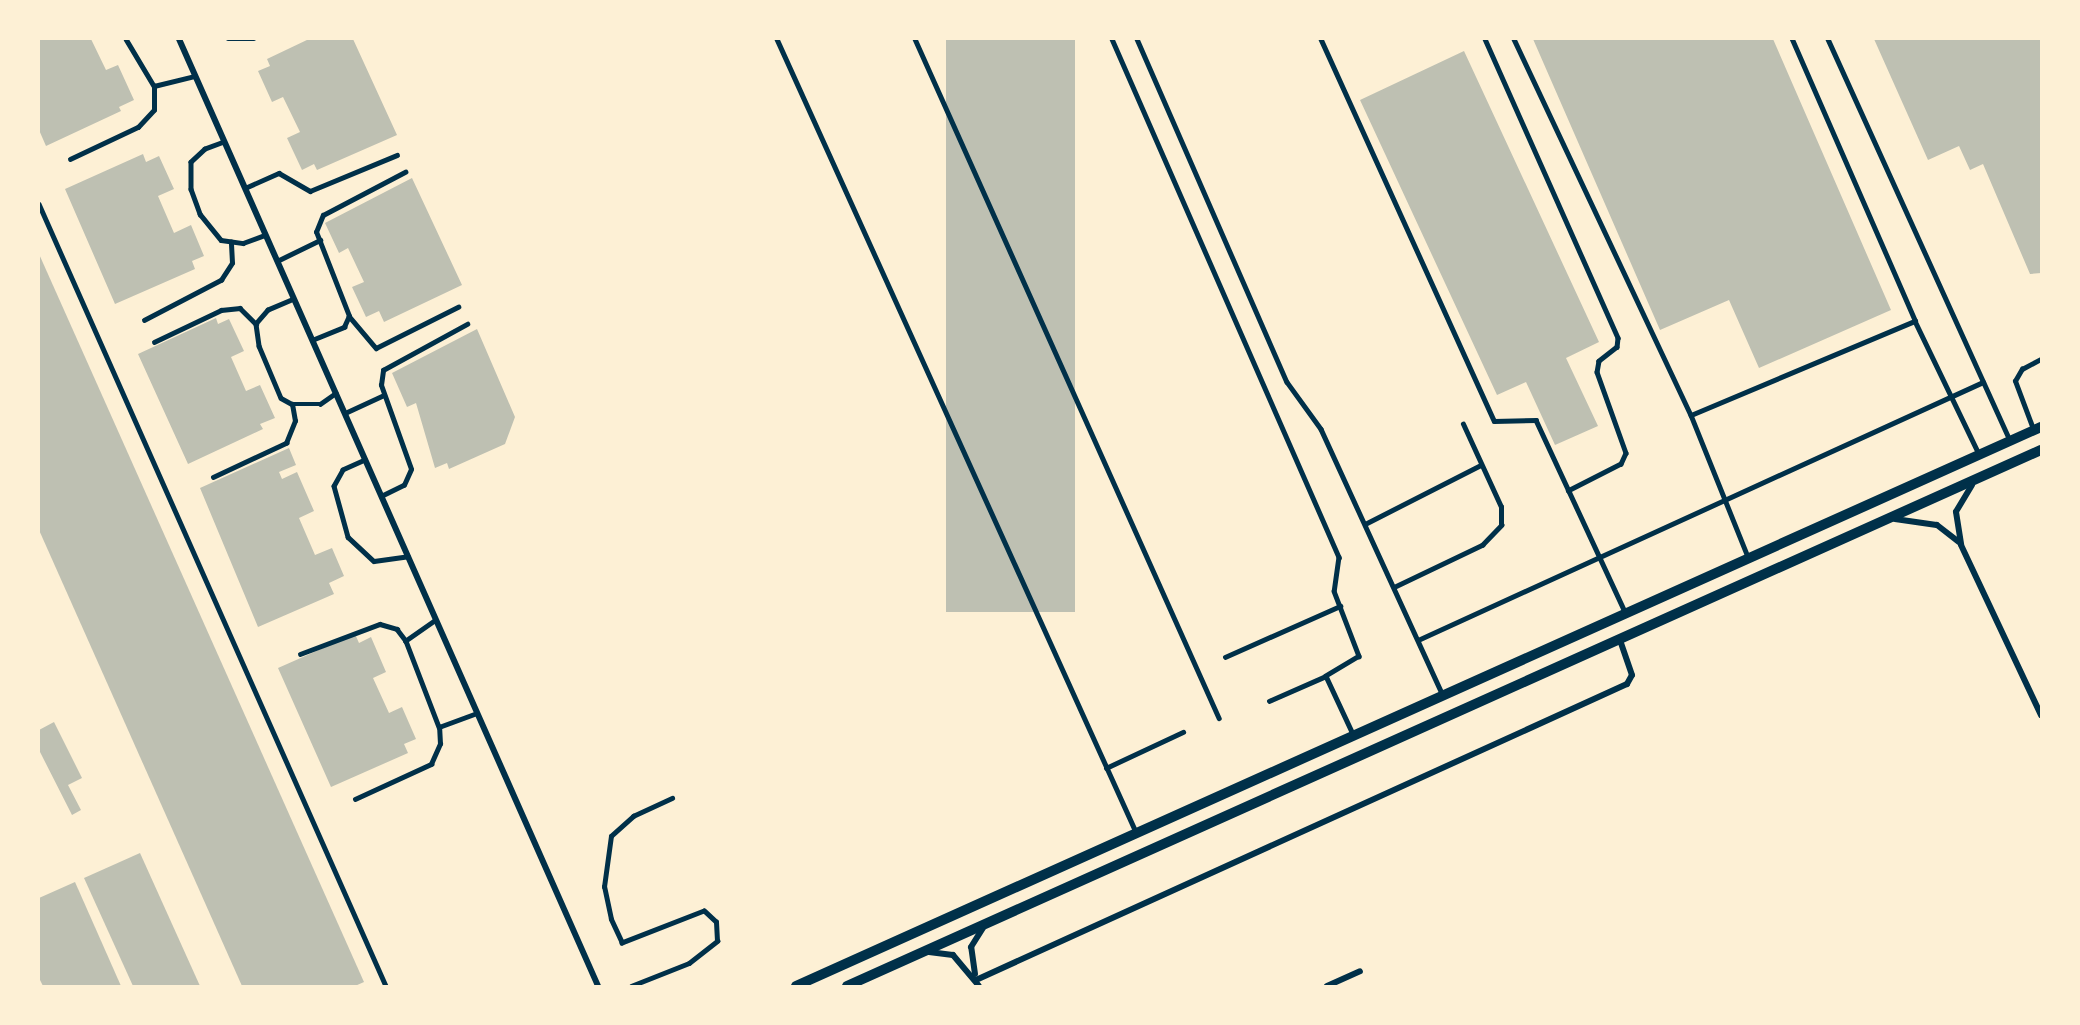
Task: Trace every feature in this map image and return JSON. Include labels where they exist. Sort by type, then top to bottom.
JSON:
[{"type":"street","points":[[179,39],[598,986]]},
{"type":"street","points":[[796,986],[2037,429]]},
{"type":"street","points":[[847,986],[989,921],[1622,644],[1887,519],[2041,450]]},
{"type":"street","points":[[1985,475],[1960,498],[1956,512],[1961,545],[2038,701],[2041,715]]},
{"type":"street","points":[[1887,519],[1937,525],[1961,545]]},
{"type":"street","points":[[978,983],[1627,684],[1630,664],[1622,644]]},
{"type":"street","points":[[978,983],[971,947],[989,921]]},
{"type":"street","points":[[920,953],[953,956],[978,983]]},
{"type":"street","points":[[1327,986],[1360,971]]},
{"type":"lane","points":[[70,159],[138,127],[154,110],[154,86],[126,39]]},
{"type":"lane","points":[[228,39],[254,39]]},
{"type":"lane","points":[[786,39],[777,40],[1136,833]]},
{"type":"lane","points":[[915,39],[1219,718]]},
{"type":"lane","points":[[1112,39],[1339,557],[1341,571],[1333,588],[1359,656],[1326,676],[1269,701]]},
{"type":"lane","points":[[1137,39],[1287,382],[1321,429],[1443,696]]},
{"type":"lane","points":[[1321,39],[1494,421],[1536,420],[1626,614]]},
{"type":"lane","points":[[1485,39],[1618,338],[1617,347],[1599,360],[1597,372],[1626,453],[1621,464],[1568,491]]},
{"type":"lane","points":[[1514,39],[1692,415],[1749,558]]},
{"type":"lane","points":[[1792,39],[1948,397],[1980,455]]},
{"type":"lane","points":[[1828,39],[2010,441]]},
{"type":"lane","points":[[154,86],[195,76]]},
{"type":"lane","points":[[224,142],[205,148],[191,162],[191,189],[200,214],[221,240],[231,242],[265,235]]},
{"type":"lane","points":[[245,188],[279,173],[310,191],[397,155]]},
{"type":"lane","points":[[405,172],[323,215],[316,232],[349,316],[376,348],[459,306]]},
{"type":"lane","points":[[39,204],[386,986]]},
{"type":"lane","points":[[277,261],[320,240]]},
{"type":"lane","points":[[144,320],[221,280],[232,263],[231,242]]},
{"type":"lane","points":[[256,324],[294,298]]},
{"type":"lane","points":[[154,342],[220,310],[240,308],[256,324],[259,346],[281,398],[292,404],[320,404],[336,393]]},
{"type":"lane","points":[[312,340],[344,327],[349,316]]},
{"type":"lane","points":[[1692,415],[1915,321]]},
{"type":"lane","points":[[381,496],[404,485],[411,469],[384,395],[383,370],[467,324]]},
{"type":"lane","points":[[2037,429],[2015,381],[2022,369],[2041,359]]},
{"type":"lane","points":[[1419,640],[1983,382]]},
{"type":"lane","points":[[345,413],[384,395]]},
{"type":"lane","points":[[213,477],[286,443],[295,421],[292,404]]},
{"type":"lane","points":[[1395,587],[1482,546],[1501,525],[1501,507],[1463,424]]},
{"type":"lane","points":[[365,460],[343,470],[334,486],[348,537],[374,561],[408,556]]},
{"type":"lane","points":[[1365,524],[1481,465]]},
{"type":"lane","points":[[1225,657],[1340,606]]},
{"type":"lane","points":[[406,642],[436,620]]},
{"type":"lane","points":[[300,654],[380,624],[397,629],[406,642],[439,727],[440,744],[430,765],[355,799]]},
{"type":"lane","points":[[1326,676],[1354,735]]},
{"type":"lane","points":[[439,727],[477,712]]},
{"type":"lane","points":[[1106,768],[1183,732]]},
{"type":"lane","points":[[631,986],[689,963],[717,941],[716,922],[704,911],[622,942],[611,919],[604,886],[611,836],[633,816],[672,798]]},
{"type":"building","points":[[39,39],[91,39],[106,70],[118,65],[134,100],[119,107],[121,111],[46,146],[39,130]]},
{"type":"building","points":[[309,39],[353,39],[397,135],[317,170],[314,164],[302,170],[287,138],[300,132],[283,97],[272,102],[258,71],[270,66],[267,59]]},
{"type":"building","points":[[946,39],[1075,39],[1075,612],[946,612]]},
{"type":"building","points":[[1533,39],[1773,39],[1891,310],[1759,368],[1729,300],[1660,330]]},
{"type":"building","points":[[1874,39],[2041,39],[2041,273],[2030,274],[1983,164],[1970,170],[1959,146],[1928,160]]},
{"type":"building","points":[[1464,51],[1599,342],[1566,358],[1598,426],[1555,445],[1526,382],[1497,395],[1360,100]]},
{"type":"building","points":[[143,154],[146,162],[159,156],[174,189],[158,196],[174,233],[191,225],[204,256],[192,261],[195,269],[115,304],[65,189]]},
{"type":"building","points":[[412,178],[462,285],[384,322],[379,311],[366,317],[352,287],[364,282],[348,248],[339,253],[325,223]]},
{"type":"building","points":[[39,254],[364,982],[355,986],[242,986],[39,530]]},
{"type":"building","points":[[216,318],[218,324],[229,319],[244,351],[231,357],[246,391],[260,385],[275,418],[260,424],[263,429],[188,464],[138,354]]},
{"type":"building","points":[[477,329],[515,417],[505,444],[449,469],[447,463],[435,468],[416,403],[407,407],[392,373]]},
{"type":"building","points":[[289,448],[296,465],[279,472],[282,479],[297,472],[314,511],[299,518],[315,555],[332,548],[344,576],[329,583],[334,594],[258,627],[200,488]]},
{"type":"building","points":[[355,634],[359,643],[371,637],[386,672],[373,678],[389,713],[402,707],[416,739],[404,744],[408,753],[331,787],[278,668]]},
{"type":"building","points":[[54,722],[82,778],[68,785],[81,810],[72,815],[39,750],[39,730]]},
{"type":"building","points":[[140,853],[200,986],[133,986],[84,878]]},
{"type":"building","points":[[75,882],[121,986],[43,986],[39,978],[39,898]]}]
